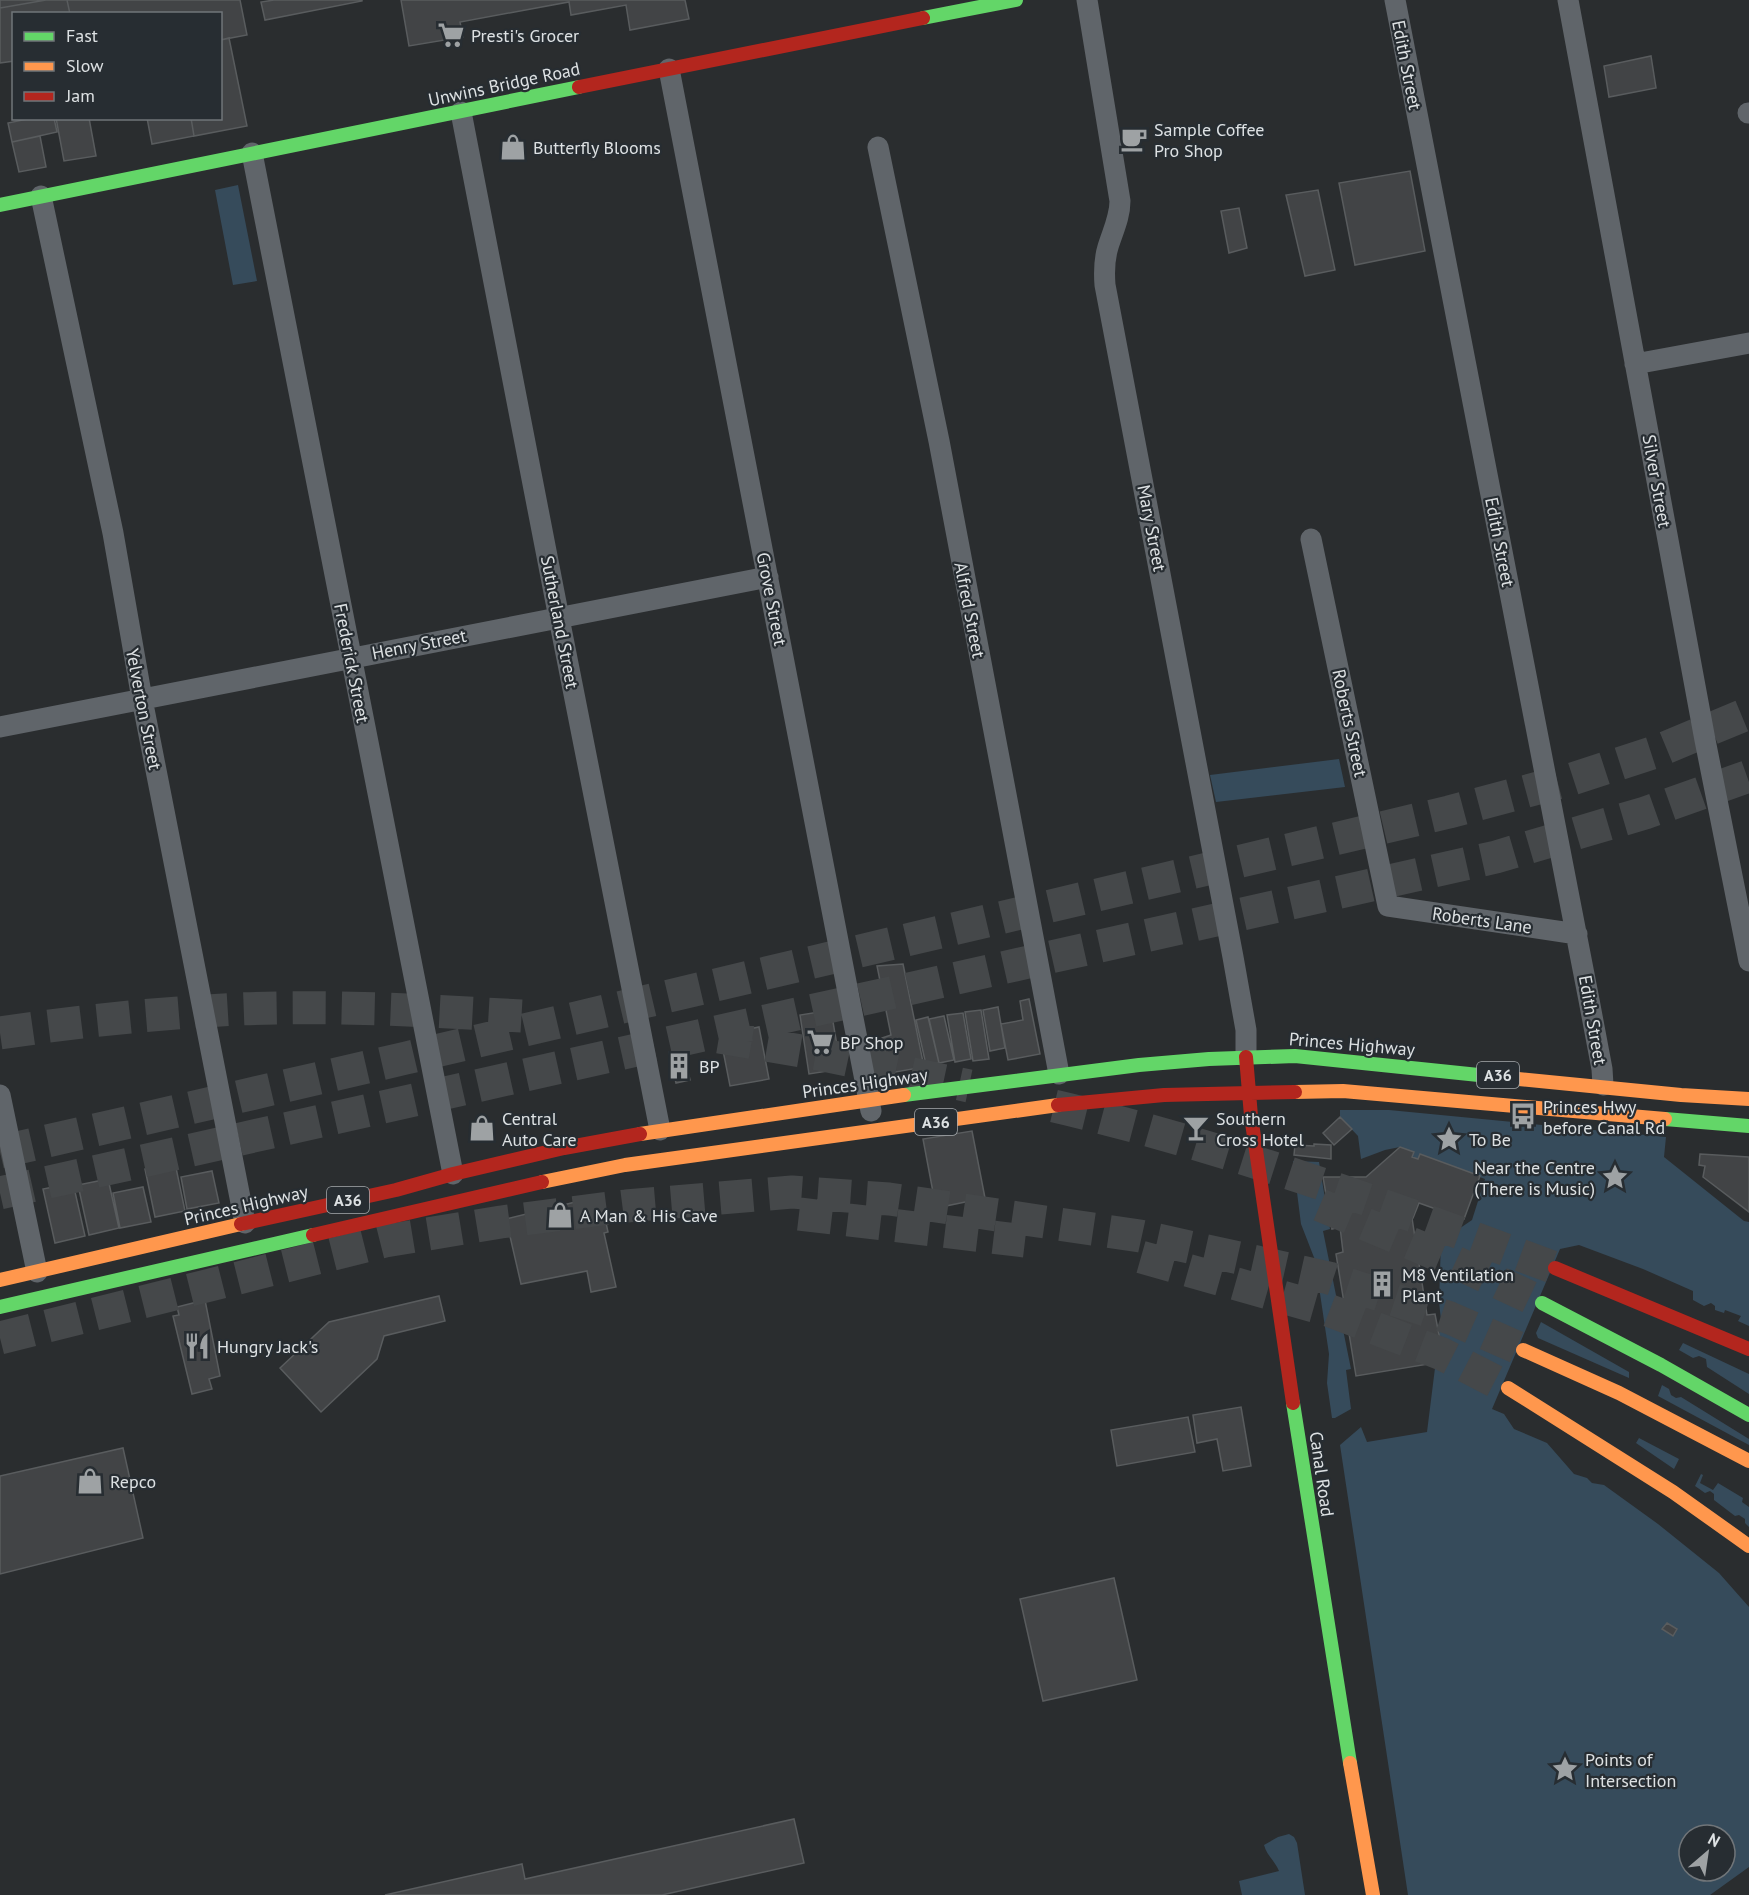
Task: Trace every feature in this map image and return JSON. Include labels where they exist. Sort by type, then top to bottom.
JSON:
[{"type":"main road","name":"Unwins Bridge Road","points":[[0,205],[1016,0]]},
{"type":"main road","name":"Princes Highway","points":[[0,1280],[246,1222],[396,1190],[564,1148],[660,1130],[1059,1074],[1139,1065],[1246,1057],[1306,1056],[1603,1085],[1681,1095],[1749,1099]]},
{"type":"main road","name":"Canal Road","points":[[1246,1057],[1248,1092],[1320,1584],[1373,1895]]},
{"type":"main road","name":"A36","points":[[0,1307],[550,1180],[625,1165],[1087,1101],[1145,1096],[1343,1091],[1749,1126]]},
{"type":"main road","points":[[1555,1268],[1749,1349]]},
{"type":"main road","points":[[1542,1303],[1661,1365],[1749,1415]]},
{"type":"main road","points":[[1523,1350],[1619,1393],[1749,1461]]},
{"type":"main road","points":[[1508,1388],[1673,1492],[1749,1546]]},
{"type":"main road","points":[[1673,1492],[1749,1554]]},
{"type":"street","name":"Mary Street","points":[[1087,0],[1120,201],[1119,217],[1106,256],[1104,269],[1106,285],[1233,957],[1246,1030],[1246,1057]]},
{"type":"street","name":"Edith Street","points":[[1395,0],[1602,1069],[1603,1085]]},
{"type":"street","name":"Silver Street","points":[[1568,0],[1702,728],[1749,961]]},
{"type":"street","name":"Grove Street","points":[[669,69],[873,1130]]},
{"type":"street","name":"Sutherland Street","points":[[461,112],[660,1130]]},
{"type":"street","name":"Alfred Street","points":[[878,147],[939,441],[1059,1074]]},
{"type":"street","name":"Frederick Street","points":[[252,153],[453,1174]]},
{"type":"street","name":"Yelverton Street","points":[[41,196],[113,533],[142,699],[246,1222]]},
{"type":"street","points":[[1635,364],[1749,343]]},
{"type":"street","name":"Roberts Street","points":[[1311,539],[1388,906]]},
{"type":"street","name":"Henry Street","points":[[0,727],[351,657],[768,578]]},
{"type":"street","name":"Roberts Lane","points":[[1388,906],[1576,934]]},
{"type":"street","points":[[0,1095],[37,1272]]},
{"type":"shaded area","points":[[238,185],[257,281],[233,285],[215,190]]},
{"type":"shaded area","points":[[1339,759],[1345,787],[1216,802],[1210,775]]},
{"type":"shaded area","points":[[1340,1110],[1389,1110],[1666,1137],[1664,1157],[1744,1221],[1749,1222],[1749,1326],[1738,1321],[1741,1316],[1725,1310],[1724,1313],[1715,1310],[1715,1306],[1711,1303],[1704,1306],[1693,1300],[1693,1291],[1643,1269],[1579,1245],[1560,1249],[1492,1409],[1504,1414],[1514,1429],[1547,1443],[1574,1474],[1587,1478],[1592,1483],[1604,1485],[1658,1524],[1719,1573],[1749,1607],[1749,1867],[1737,1876],[1737,1823],[1677,1823],[1677,1883],[1727,1883],[1710,1895],[1408,1895],[1340,1445],[1361,1427],[1367,1442],[1427,1432],[1441,1320],[1439,1302],[1441,1241],[1472,1220],[1485,1179],[1420,1155],[1418,1159],[1412,1157],[1400,1147],[1361,1159],[1358,1136],[1340,1117]]},
{"type":"shaded area","points":[[1293,1161],[1319,1162],[1330,1229],[1323,1231],[1351,1369],[1346,1370],[1351,1409],[1335,1418],[1332,1418],[1327,1383],[1329,1354],[1315,1260],[1301,1224]]},
{"type":"shaded area","points":[[1541,1322],[1629,1372],[1629,1378],[1538,1338],[1536,1333]]},
{"type":"shaded area","points":[[1683,1343],[1749,1374],[1749,1394],[1707,1367],[1706,1359],[1699,1356],[1693,1358],[1679,1350]]},
{"type":"shaded area","points":[[1662,1385],[1669,1389],[1671,1395],[1676,1398],[1681,1397],[1749,1439],[1749,1445],[1658,1396]]},
{"type":"shaded area","points":[[1639,1438],[1679,1459],[1674,1469],[1636,1443]]},
{"type":"shaded area","points":[[1701,1474],[1703,1475],[1700,1483],[1713,1490],[1718,1483],[1743,1498],[1742,1502],[1749,1507],[1749,1527],[1745,1519],[1739,1515],[1735,1516],[1714,1500],[1714,1494],[1710,1491],[1705,1493],[1695,1486]]},
{"type":"shaded area","points":[[1289,1834],[1297,1843],[1305,1895],[1242,1895],[1239,1881],[1279,1871],[1264,1845]]},
{"type":"building","points":[[0,0],[46,0],[0,8]]},
{"type":"building","points":[[46,0],[67,0],[70,12],[12,12],[12,61],[0,63],[0,8]]},
{"type":"building","points":[[67,0],[240,0],[247,35],[222,40],[222,12],[70,12]]},
{"type":"building","points":[[274,0],[362,1],[265,20],[261,2]]},
{"type":"building","points":[[401,0],[685,0],[689,19],[630,30],[626,5],[571,15],[569,2],[460,22],[463,37],[409,46]]},
{"type":"building","points":[[229,38],[247,126],[194,136],[191,120],[222,120],[222,40]]},
{"type":"building","points":[[1651,56],[1656,88],[1609,97],[1604,66]]},
{"type":"building","points":[[22,120],[54,120],[57,132],[12,142],[8,123]]},
{"type":"building","points":[[56,120],[89,120],[96,156],[64,161]]},
{"type":"building","points":[[147,120],[191,120],[194,136],[152,144]]},
{"type":"building","points":[[40,136],[46,167],[19,172],[12,142]]},
{"type":"building","points":[[1410,171],[1425,251],[1355,265],[1339,183]]},
{"type":"building","points":[[1318,190],[1335,270],[1305,276],[1286,195]]},
{"type":"building","points":[[1239,208],[1247,248],[1229,253],[1221,211]]},
{"type":"building","points":[[903,964],[924,1067],[890,1073],[882,1038],[891,1035],[877,966]]},
{"type":"building","points":[[1029,999],[1040,1054],[1008,1060],[1001,1024],[1023,1020],[1020,1001]]},
{"type":"building","points":[[998,1007],[1005,1048],[990,1051],[983,1010]]},
{"type":"building","name":"BP Shop","points":[[831,1010],[841,1069],[809,1074],[800,1015]]},
{"type":"building","points":[[981,1010],[989,1059],[973,1061],[965,1012]]},
{"type":"building","points":[[963,1013],[971,1059],[955,1062],[947,1015]]},
{"type":"building","points":[[944,1016],[954,1060],[939,1063],[929,1019]]},
{"type":"building","points":[[928,1017],[939,1063],[926,1065],[916,1020]]},
{"type":"building","points":[[759,1027],[769,1079],[730,1086],[720,1035]]},
{"type":"building","name":"BP","points":[[683,1050],[690,1080],[676,1083],[669,1052]]},
{"type":"building","points":[[1340,1117],[1352,1129],[1334,1145],[1323,1133]]},
{"type":"building","points":[[972,1131],[985,1198],[936,1208],[923,1139]]},
{"type":"building","points":[[1314,1144],[1331,1145],[1331,1159],[1294,1155],[1295,1145],[1314,1146]]},
{"type":"building","name":"M8 Ventilation Plant","points":[[1400,1147],[1414,1152],[1412,1157],[1418,1159],[1420,1154],[1480,1176],[1464,1219],[1419,1203],[1412,1218],[1427,1315],[1435,1314],[1442,1350],[1433,1352],[1435,1363],[1356,1376],[1336,1254],[1343,1252],[1340,1227],[1332,1229],[1323,1177],[1366,1177]]},
{"type":"building","points":[[1700,1154],[1749,1157],[1749,1212],[1703,1177],[1705,1166],[1699,1165]]},
{"type":"building","points":[[175,1163],[185,1211],[155,1217],[145,1169]]},
{"type":"building","points":[[212,1171],[219,1203],[187,1209],[181,1177]]},
{"type":"building","points":[[108,1179],[119,1228],[89,1235],[78,1185]]},
{"type":"building","points":[[73,1183],[85,1236],[55,1243],[43,1189]]},
{"type":"building","points":[[143,1187],[151,1222],[120,1228],[113,1193]]},
{"type":"building","points":[[600,1196],[608,1232],[604,1233],[616,1287],[591,1292],[587,1271],[521,1284],[506,1219]]},
{"type":"building","points":[[439,1296],[445,1321],[384,1336],[377,1359],[321,1412],[280,1368],[329,1322]]},
{"type":"building","name":"Hungry Jack's","points":[[205,1300],[220,1376],[209,1379],[212,1389],[192,1394],[173,1316],[179,1315],[177,1307]]},
{"type":"building","points":[[1241,1407],[1251,1466],[1223,1471],[1217,1439],[1197,1443],[1193,1415]]},
{"type":"building","points":[[1188,1417],[1195,1452],[1117,1466],[1111,1430]]},
{"type":"building","points":[[123,1448],[143,1538],[0,1574],[0,1476]]},
{"type":"building","points":[[1114,1578],[1137,1680],[1043,1701],[1020,1599]]},
{"type":"building","points":[[1667,1623],[1677,1629],[1673,1636],[1662,1629]]},
{"type":"building","points":[[794,1819],[804,1863],[662,1895],[385,1895],[522,1864],[525,1879]]},
{"type":"tunnel","points":[[0,1152],[1449,812],[1572,779],[1655,752],[1749,713]]},
{"type":"tunnel","points":[[0,1193],[1496,857],[1645,813],[1749,776]]},
{"type":"tunnel","points":[[0,1033],[120,1018],[240,1009],[351,1008],[537,1017]]},
{"type":"tunnel","points":[[719,1037],[819,1054],[969,1086]]},
{"type":"tunnel","points":[[1054,1106],[1181,1140],[1307,1179],[1555,1268]]},
{"type":"tunnel","points":[[0,1338],[385,1241],[501,1222],[626,1206],[792,1192],[889,1199],[1140,1236],[1329,1278],[1450,1318],[1523,1350]]},
{"type":"tunnel","points":[[1320,1205],[1455,1262],[1542,1303]]},
{"type":"tunnel","points":[[799,1214],[1025,1241]]},
{"type":"tunnel","points":[[1141,1257],[1328,1310],[1442,1354],[1508,1388]]},
{"type":"traffic: fast","points":[[923,18],[1016,0]]},
{"type":"traffic: fast","points":[[0,205],[579,87]]},
{"type":"traffic: fast","points":[[904,1095],[1139,1065],[1209,1059],[1295,1056],[1498,1077]]},
{"type":"traffic: fast","points":[[1665,1119],[1749,1126]]},
{"type":"traffic: fast","points":[[0,1307],[313,1235]]},
{"type":"traffic: fast","points":[[1542,1303],[1661,1365],[1749,1415]]},
{"type":"traffic: fast","points":[[1293,1403],[1350,1763]]},
{"type":"traffic: slow","points":[[1498,1077],[1681,1095],[1749,1099]]},
{"type":"traffic: slow","points":[[1295,1092],[1343,1091],[1665,1119]]},
{"type":"traffic: slow","points":[[640,1134],[904,1095]]},
{"type":"traffic: slow","points":[[542,1182],[625,1165],[1058,1105]]},
{"type":"traffic: slow","points":[[0,1280],[241,1224]]},
{"type":"traffic: slow","points":[[1523,1350],[1619,1393],[1749,1461]]},
{"type":"traffic: slow","points":[[1508,1388],[1673,1492],[1749,1546]]},
{"type":"traffic: slow","points":[[1350,1763],[1373,1895]]},
{"type":"traffic: jam","points":[[579,87],[923,18]]},
{"type":"traffic: jam","points":[[1246,1057],[1251,1116],[1293,1403]]},
{"type":"traffic: jam","points":[[1058,1105],[1164,1095],[1295,1092]]},
{"type":"traffic: jam","points":[[241,1224],[396,1190],[564,1148],[640,1134]]},
{"type":"traffic: jam","points":[[313,1235],[542,1182]]},
{"type":"traffic: jam","points":[[1555,1268],[1749,1349]]},
{"type":"place","name":"Presti's Grocer","points":[[451,35]]},
{"type":"place","name":"Sample Coffee Pro Shop","points":[[1134,139]]},
{"type":"place","name":"Butterfly Blooms","points":[[513,147]]},
{"type":"place","name":"BP Shop","points":[[820,1042]]},
{"type":"place","name":"BP","points":[[679,1066]]},
{"type":"place","name":"Princes Hwy before Canal Rd","points":[[1523,1116]]},
{"type":"place","name":"Central Auto Care","points":[[482,1128]]},
{"type":"place","name":"Southern Cross Hotel","points":[[1196,1128]]},
{"type":"place","name":"To Be","points":[[1449,1139]]},
{"type":"place","name":"Near the Centre (There is Music)","points":[[1615,1177]]},
{"type":"place","name":"A Man & His Cave","points":[[560,1215]]},
{"type":"place","name":"M8 Ventilation Plant","points":[[1382,1284]]},
{"type":"place","name":"Hungry Jack's","points":[[197,1346]]},
{"type":"place","name":"Repco","points":[[90,1481]]},
{"type":"place","name":"Points of Intersection","points":[[1565,1769]]}]
